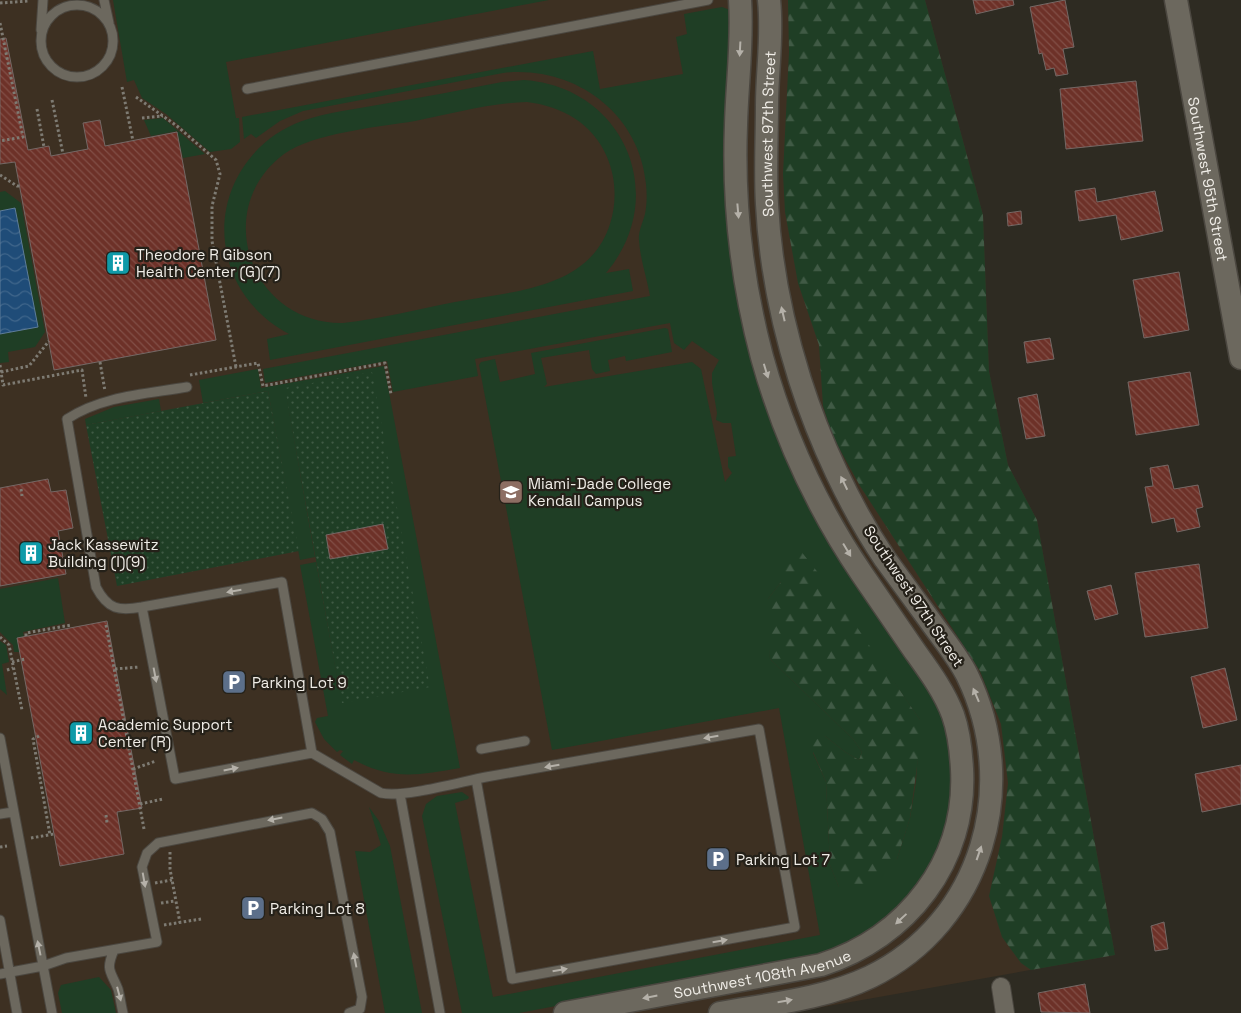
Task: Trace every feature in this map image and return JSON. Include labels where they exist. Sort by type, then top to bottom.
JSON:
[{"type":"street","name":"Southwest 97th Street","points":[[740,0],[741,34],[736,155],[742,252],[762,359],[804,469],[834,529],[939,686],[954,716],[962,760],[962,805],[952,845],[932,882]]},
{"type":"street","points":[[750,0],[757,8],[759,18],[759,65],[767,95]]},
{"type":"street","name":"Southwest 97th Street","points":[[770,0],[771,44],[767,95],[767,207],[774,271],[800,379],[827,450],[862,519],[884,556],[966,672],[980,706],[990,739],[993,777],[986,832],[977,859],[959,898]]},
{"type":"street","name":"Southwest 95th Street","points":[[1176,0],[1241,358]]},
{"type":"street","points":[[804,469],[822,479],[844,517],[862,519]]},
{"type":"street","name":"Southwest 108th Avenue","points":[[565,1013],[789,972],[839,960],[855,952],[895,925],[909,912],[932,882]]},
{"type":"street","name":"Southwest 108th Avenue","points":[[720,1013],[835,990],[867,978],[898,961],[915,947],[945,917],[959,898]]},
{"type":"street","points":[[1001,987],[1005,1013]]},
{"type":"lane","points":[[43,0],[42,53],[53,69],[61,74],[80,78],[97,71],[109,57],[113,38],[104,0]]},
{"type":"lane","points":[[247,89],[708,0]]},
{"type":"lane","points":[[41,34],[49,18],[62,8],[70,6],[87,6],[106,21],[110,28]]},
{"type":"lane","points":[[187,387],[106,401],[88,407],[67,419],[96,587],[102,598],[110,605],[119,609],[142,607],[282,582],[312,753]]},
{"type":"lane","points":[[142,607],[175,779],[312,753],[381,793],[400,794],[476,779],[760,729],[795,927],[512,979],[476,779]]},
{"type":"lane","points":[[0,738],[52,1013]]},
{"type":"lane","points":[[481,749],[525,741]]},
{"type":"lane","points":[[400,794],[440,1013]]},
{"type":"lane","points":[[0,814],[13,812]]},
{"type":"lane","points":[[0,974],[43,966],[66,958],[157,942],[142,867],[147,853],[155,845],[170,840],[312,813],[322,819],[330,832],[362,997],[360,1009],[349,1013]]},
{"type":"lane","points":[[0,920],[17,1013]]},
{"type":"lane","points":[[114,950],[110,960],[110,976],[117,987],[123,1013]]},
{"type":"path","points":[[0,4],[29,1]]},
{"type":"path","points":[[0,23],[23,137],[0,141]]},
{"type":"path","points":[[122,86],[133,141]]},
{"type":"path","points":[[136,97],[164,116],[216,160],[220,174],[212,206],[212,242],[236,367]]},
{"type":"path","points":[[52,100],[63,154]]},
{"type":"path","points":[[37,109],[44,147]]},
{"type":"path","points":[[142,118],[164,116]]},
{"type":"path","points":[[0,175],[20,186]]},
{"type":"path","points":[[1,375],[29,366],[49,341]]},
{"type":"path","points":[[100,362],[106,401]]},
{"type":"path","points":[[187,387],[188,375],[258,363],[262,386],[385,363],[391,394]]},
{"type":"path","points":[[0,365],[3,385],[82,370],[88,407]]},
{"type":"path","points":[[21,489],[22,496]]},
{"type":"path","points":[[26,636],[26,633],[71,625]]},
{"type":"path","points":[[106,625],[144,829]]},
{"type":"path","points":[[0,637],[9,645],[22,710]]},
{"type":"path","points":[[12,662],[25,660]]},
{"type":"path","points":[[7,670],[14,668]]},
{"type":"path","points":[[115,669],[138,668]]},
{"type":"path","points":[[31,838],[52,834],[32,739],[39,736]]},
{"type":"path","points":[[133,769],[156,761]]},
{"type":"path","points":[[140,804],[163,799]]},
{"type":"path","points":[[106,815],[107,824]]},
{"type":"path","points":[[0,847],[6,846]]},
{"type":"path","points":[[170,847],[172,880],[180,923]]},
{"type":"path","points":[[155,883],[172,880]]},
{"type":"path","points":[[159,904],[175,901]]},
{"type":"path","points":[[163,925],[201,919]]},
{"type":"shaded area","name":"Miami-Dade College Kendall Campus","points":[[0,0],[925,0],[983,215],[989,371],[1008,465],[1037,520],[1115,955],[789,1013],[0,1013]]},
{"type":"green space","points":[[113,0],[549,0],[226,62],[236,118],[239,118],[240,142],[231,149],[210,152],[166,114],[142,98],[134,80],[127,82]]},
{"type":"green space","points":[[788,0],[925,0],[983,215],[989,371],[1008,465],[1037,520],[1115,955],[1031,970],[1021,963],[1002,937],[989,896],[1002,837],[1008,783],[1001,724],[980,671],[860,486],[833,437],[823,406],[819,345],[798,283],[785,212],[783,174],[789,52]]},
{"type":"green space","points":[[722,7],[730,10],[757,366],[929,686],[950,735],[953,808],[932,867],[893,917],[825,955],[519,1013],[462,1013],[422,816],[426,804],[437,796],[462,792],[469,797],[455,803],[493,997],[820,935],[779,708],[552,750],[479,365],[481,362],[495,359],[500,382],[535,374],[531,353],[665,328],[668,329],[672,352],[626,361],[625,356],[608,360],[610,371],[596,374],[592,369],[589,350],[541,358],[547,384],[544,387],[692,362],[701,369],[725,482],[732,473],[728,467],[728,457],[736,456],[731,423],[723,423],[716,420],[717,413],[712,373],[719,360],[692,341],[684,350],[674,343],[670,323],[475,359],[478,376],[393,392],[387,361],[265,383],[263,369],[650,296],[639,237],[646,210],[646,184],[641,158],[630,135],[616,115],[598,98],[577,85],[529,72],[503,73],[303,111],[280,121],[256,138],[251,134],[244,139],[242,117],[593,51],[600,89],[683,74],[676,37],[687,34],[684,14]],"holes":[[[781,582],[882,665],[920,720],[916,782],[910,818],[897,859],[839,887],[830,865],[826,782],[813,753],[825,736],[845,752],[859,760],[862,752],[853,739],[770,659],[768,599]]]},
{"type":"green space","points":[[524,80],[559,87],[588,102],[611,124],[627,150],[635,180],[635,211],[625,243],[606,273],[629,269],[633,291],[270,360],[267,339],[289,334],[265,317],[245,296],[232,271],[227,257],[225,242],[227,203],[242,168],[254,153],[284,129],[322,115],[502,82]],"holes":[[[527,102],[564,112],[574,118],[593,135],[607,157],[614,182],[614,207],[610,224],[600,246],[585,262],[567,275],[546,284],[524,290],[343,323],[311,319],[285,305],[264,285],[251,260],[246,232],[249,204],[262,177],[284,154],[312,141],[346,132],[415,121],[499,104]]]},
{"type":"green space","points":[[163,118],[205,154],[183,158],[177,131],[151,136],[144,120]]},
{"type":"green space","points":[[5,191],[21,203],[45,332],[35,347],[8,352],[9,362],[0,363],[0,192]]},
{"type":"green space","points":[[384,366],[460,768],[431,773],[394,774],[368,767],[354,760],[352,764],[340,755],[343,751],[337,752],[324,739],[315,722],[317,718],[328,716],[300,565],[316,562],[342,703],[285,388],[315,557],[300,560],[268,391],[203,403],[199,380],[258,369],[261,388]]},
{"type":"green space","points":[[372,372],[430,687],[342,703],[285,388]]},
{"type":"green space","points":[[268,391],[299,551],[117,586],[86,425]]},
{"type":"green space","points":[[159,399],[161,411],[86,425],[85,419],[114,407]]},
{"type":"green space","points":[[800,550],[831,589],[920,720],[920,744],[910,818],[897,859],[861,886],[839,887],[830,865],[826,782],[809,742],[825,736],[845,752],[859,760],[862,752],[853,739],[770,659],[767,627],[768,599],[781,582],[778,567],[784,556]]},
{"type":"green space","points":[[58,578],[65,623],[23,632],[24,637],[17,638],[19,652],[14,652],[13,645],[0,632],[0,589]]},
{"type":"green space","points":[[0,641],[6,645],[9,662],[2,664],[7,695],[0,689]]},
{"type":"green space","points":[[369,807],[379,821],[390,846],[422,1013],[385,1013],[355,851],[370,852],[381,845]]},
{"type":"green space","points":[[99,977],[111,990],[116,1013],[62,1013],[58,993],[61,985]]},
{"type":"water","points":[[15,208],[38,327],[0,334],[0,211]]},
{"type":"building","points":[[973,0],[1013,0],[1014,5],[976,14]]},
{"type":"building","points":[[1065,0],[1074,47],[1063,49],[1068,74],[1056,76],[1054,68],[1046,70],[1042,53],[1039,54],[1030,7]]},
{"type":"building","name":"Theodore R Gibson Health Center (G)(7)","points":[[6,38],[28,150],[49,146],[51,156],[88,149],[83,123],[100,120],[105,146],[177,132],[216,340],[54,370],[15,162],[0,164],[0,39]]},
{"type":"building","points":[[1136,81],[1143,141],[1066,149],[1060,89]]},
{"type":"building","points":[[1095,188],[1097,202],[1155,191],[1163,231],[1121,240],[1116,215],[1079,221],[1075,191]]},
{"type":"building","points":[[1021,211],[1022,224],[1008,226],[1007,213]]},
{"type":"building","points":[[1179,272],[1189,330],[1144,338],[1133,280]]},
{"type":"building","points":[[1050,338],[1054,359],[1027,363],[1024,342]]},
{"type":"building","points":[[1190,372],[1199,425],[1136,435],[1128,382]]},
{"type":"building","points":[[1037,394],[1045,436],[1026,439],[1018,398]]},
{"type":"building","points":[[1168,465],[1174,489],[1198,485],[1203,507],[1196,509],[1200,527],[1177,532],[1174,518],[1152,523],[1145,487],[1153,486],[1150,468]]},
{"type":"building","name":"Jack Kassewitz Building (I)(9)","points":[[48,479],[51,492],[66,490],[73,528],[58,531],[66,574],[0,586],[0,488]]},
{"type":"building","points":[[383,524],[388,549],[330,559],[326,535]]},
{"type":"building","points":[[1199,564],[1208,628],[1145,637],[1135,573]]},
{"type":"building","points":[[1111,585],[1118,614],[1095,620],[1087,591]]},
{"type":"building","name":"Academic Support Center (R)","points":[[107,621],[142,808],[117,812],[124,854],[60,866],[17,638]]},
{"type":"building","points":[[1225,668],[1237,720],[1203,728],[1191,677]]},
{"type":"building","points":[[1241,765],[1241,804],[1202,812],[1195,774]]},
{"type":"building","points":[[1164,922],[1168,949],[1155,951],[1151,926]]},
{"type":"building","points":[[1085,984],[1090,1013],[1041,1012],[1038,993]]},
{"type":"place","name":"Theodore R Gibson Health Center (G)(7)","points":[[118,263]]},
{"type":"place","name":"Miami-Dade College Kendall Campus","points":[[511,492]]},
{"type":"place","name":"Jack Kassewitz Building (I)(9)","points":[[31,553]]},
{"type":"place","name":"Parking Lot 9","points":[[234,682]]},
{"type":"place","name":"Academic Support Center (R)","points":[[81,733]]},
{"type":"place","name":"Parking Lot 7","points":[[718,859]]},
{"type":"place","name":"Parking Lot 8","points":[[253,908]]}]
